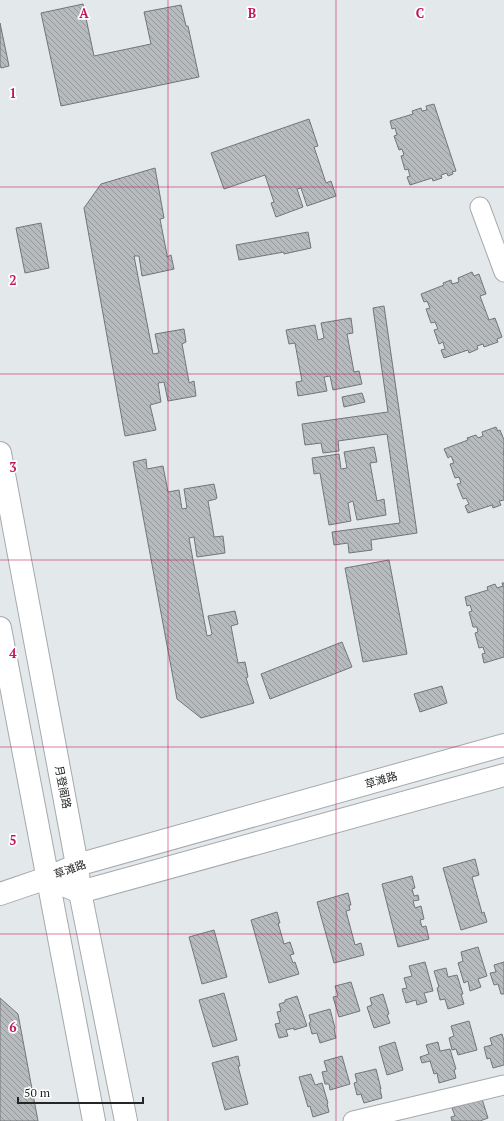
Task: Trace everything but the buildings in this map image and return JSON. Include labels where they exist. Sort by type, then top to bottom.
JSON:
[{"type":"main road","name":"月登阁路","points":[[0,453],[77,865],[80,892],[126,1121]]},
{"type":"main road","points":[[0,628],[94,1121]]},
{"type":"main road","name":"草滩路","points":[[47,878],[77,865],[504,745]]},
{"type":"main road","points":[[80,892],[504,775]]},
{"type":"main road","name":"草滩路","points":[[47,878],[80,892]]},
{"type":"main road","points":[[0,894],[47,878]]},
{"type":"street","points":[[480,208],[504,272]]},
{"type":"street","points":[[353,1121],[504,1085]]}]
